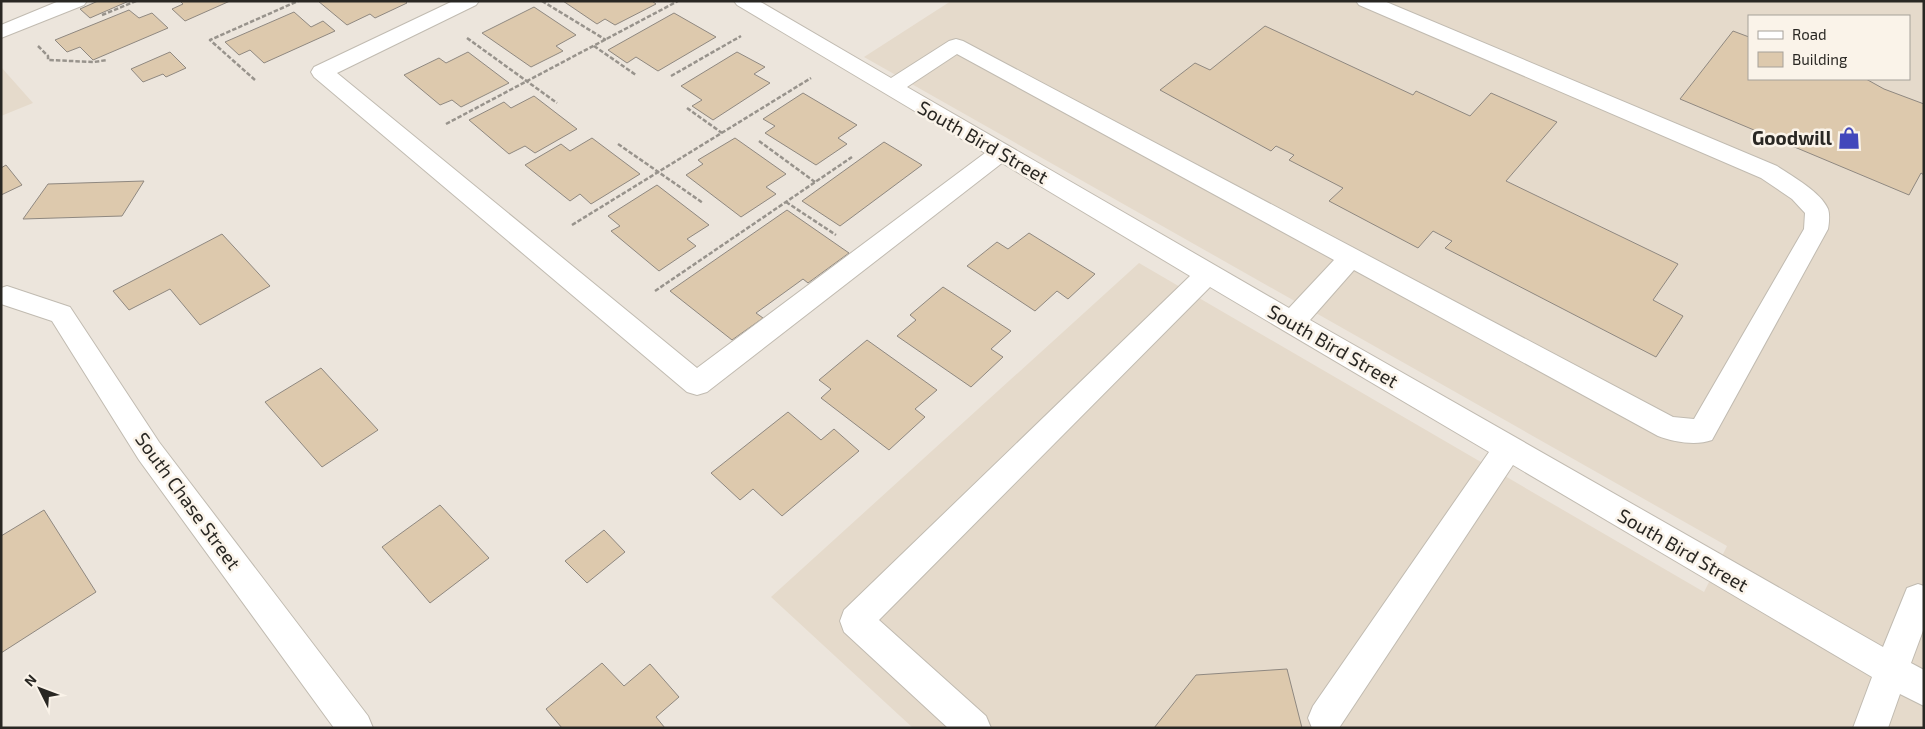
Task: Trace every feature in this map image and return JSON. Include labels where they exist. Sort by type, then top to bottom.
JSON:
[{"type":"street","points":[[1,32],[77,1]]},
{"type":"street","points":[[469,1],[322,72],[697,384],[1001,152]]},
{"type":"street","name":"South Bird Street","points":[[744,1],[1292,323],[1924,689]]},
{"type":"street","points":[[891,88],[956,45],[1668,428],[1702,432],[1816,229],[1817,211],[1800,193],[1769,172],[1366,1]]},
{"type":"street","points":[[1292,323],[1350,258]]},
{"type":"street","points":[[974,728],[856,622],[1208,274]]},
{"type":"street","name":"South Chase Street","points":[[7,296],[61,314],[149,451],[356,728]]},
{"type":"street","points":[[1325,718],[1508,448]]},
{"type":"street","points":[[1870,728],[1918,599],[1924,600]]},
{"type":"path","points":[[99,16],[136,1]]},
{"type":"path","points":[[254,80],[210,40],[298,1]]},
{"type":"path","points":[[542,1],[606,40]]},
{"type":"path","points":[[446,124],[678,1]]},
{"type":"path","points":[[671,76],[741,36]]},
{"type":"path","points":[[466,38],[557,103]]},
{"type":"path","points":[[36,43],[48,56],[48,60],[94,62],[107,60]]},
{"type":"path","points":[[594,46],[636,75]]},
{"type":"path","points":[[572,225],[811,78]]},
{"type":"path","points":[[687,108],[722,133]]},
{"type":"path","points":[[760,141],[816,182]]},
{"type":"path","points":[[618,144],[703,203]]},
{"type":"path","points":[[655,291],[852,158]]},
{"type":"path","points":[[786,202],[836,235]]},
{"type":"shaded area","points":[[951,1],[1924,1],[1924,728],[913,728],[771,597],[1139,263],[1704,592],[1727,546],[864,57]]},
{"type":"shaded area","points":[[1,67],[33,103],[1,116]]},
{"type":"building","points":[[98,1],[129,1],[90,18],[80,9]]},
{"type":"building","points":[[180,1],[230,1],[185,21],[172,9],[183,4]]},
{"type":"building","points":[[318,1],[405,1],[407,3],[375,18],[370,14],[347,25]]},
{"type":"building","points":[[563,1],[652,1],[656,4],[615,25],[605,19],[597,24]]},
{"type":"building","points":[[534,7],[576,35],[556,46],[563,51],[531,67],[482,33]]},
{"type":"building","points":[[129,10],[139,18],[152,13],[168,28],[93,60],[80,47],[67,52],[55,40]]},
{"type":"building","points":[[294,12],[311,27],[323,21],[335,31],[264,63],[250,50],[239,55],[225,42]]},
{"type":"building","points":[[674,13],[716,37],[658,71],[636,57],[627,63],[608,50]]},
{"type":"building","points":[[1265,26],[1413,95],[1416,91],[1470,116],[1491,93],[1557,122],[1506,181],[1678,264],[1653,300],[1683,316],[1656,357],[1445,248],[1452,241],[1433,231],[1418,248],[1329,201],[1343,188],[1289,160],[1294,155],[1276,146],[1271,151],[1160,90],[1195,63],[1210,70]]},
{"type":"building","name":"Goodwill","points":[[1733,31],[1748,37],[1748,80],[1868,80],[1884,89],[1924,104],[1924,175],[1921,173],[1909,195],[1680,99]]},
{"type":"building","points":[[170,52],[186,68],[166,77],[163,74],[143,82],[131,69]]},
{"type":"building","points":[[468,52],[509,83],[461,107],[452,100],[440,105],[404,75],[439,58],[446,63]]},
{"type":"building","points":[[737,52],[765,67],[754,74],[770,83],[713,120],[692,106],[702,100],[681,86]]},
{"type":"building","points":[[803,93],[857,125],[838,138],[847,144],[816,165],[765,133],[775,126],[763,119]]},
{"type":"building","points":[[534,96],[577,129],[535,153],[525,146],[509,154],[469,120],[504,102],[511,108]]},
{"type":"building","points":[[592,138],[640,174],[591,204],[580,194],[570,201],[525,165],[561,144],[570,151]]},
{"type":"building","points":[[735,138],[786,174],[766,187],[776,194],[741,217],[686,175],[703,164],[698,160]]},
{"type":"building","points":[[884,142],[922,165],[840,226],[802,201]]},
{"type":"building","points":[[6,165],[22,185],[1,195],[1,168]]},
{"type":"building","points":[[144,181],[122,216],[23,219],[48,184]]},
{"type":"building","points":[[657,185],[709,225],[687,239],[696,246],[659,271],[611,231],[620,226],[608,216]]},
{"type":"building","points":[[787,210],[849,253],[808,283],[803,279],[756,313],[763,318],[732,340],[670,291]]},
{"type":"building","points":[[1029,233],[1095,274],[1068,299],[1057,291],[1035,311],[967,266],[997,242],[1008,249]]},
{"type":"building","points":[[222,234],[270,286],[200,325],[170,289],[129,310],[113,291]]},
{"type":"building","points":[[943,287],[1011,331],[991,349],[1003,357],[971,387],[897,336],[916,320],[910,315]]},
{"type":"building","points":[[867,340],[937,390],[915,409],[925,417],[889,450],[821,398],[831,389],[819,380]]},
{"type":"building","points":[[321,368],[378,430],[322,467],[265,402]]},
{"type":"building","points":[[788,412],[821,440],[834,429],[859,451],[782,516],[753,489],[740,500],[711,473]]},
{"type":"building","points":[[440,505],[489,558],[430,603],[382,547]]},
{"type":"building","points":[[44,510],[96,592],[1,653],[1,536]]},
{"type":"building","points":[[604,530],[625,552],[587,583],[565,561]]},
{"type":"building","points":[[602,663],[624,686],[650,664],[679,697],[656,717],[665,728],[562,728],[546,709]]},
{"type":"building","points":[[1287,669],[1302,728],[1154,728],[1196,675]]},
{"type":"place","name":"Goodwill","points":[[1849,138]]}]
